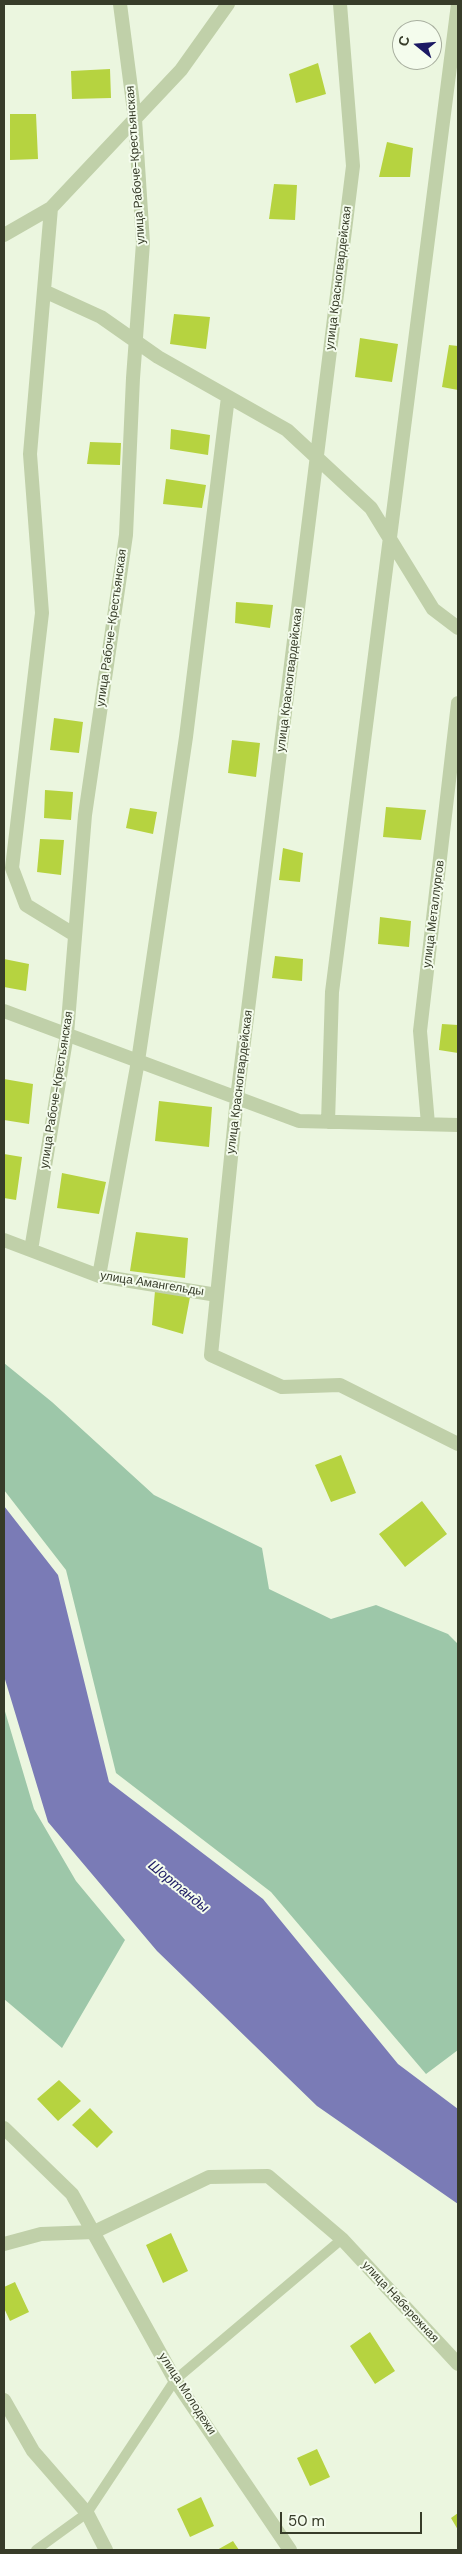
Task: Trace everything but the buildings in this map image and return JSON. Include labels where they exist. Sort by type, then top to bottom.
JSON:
[{"type":"street","name":"улица Рабоче-Крестьянская","points":[[31,1250],[67,1034],[85,815],[126,535],[142,243],[135,119],[120,4]]},
{"type":"street","points":[[4,235],[51,208],[181,70],[228,4]]},
{"type":"street","name":"улица Красногвардейская","points":[[340,4],[353,166],[237,1098],[211,1355],[282,1387],[340,1385],[458,1444]]},
{"type":"street","points":[[328,1122],[332,992],[458,4]]},
{"type":"street","points":[[51,208],[30,454],[42,613],[12,868],[26,904],[75,935]]},
{"type":"street","points":[[44,291],[101,317],[158,357],[287,430],[371,508],[433,610],[458,628]]},
{"type":"street","points":[[99,1276],[138,1061],[186,737],[228,396]]},
{"type":"street","name":"улица Металлургов","points":[[428,1124],[420,1031],[458,703]]},
{"type":"street","points":[[4,1011],[299,1121],[458,1125]]},
{"type":"street","name":"улица Амангельды","points":[[4,1240],[99,1276],[217,1295]]},
{"type":"street","points":[[4,2128],[72,2194],[94,2232],[41,2234],[4,2244]]},
{"type":"street","name":"улица Набережная","points":[[94,2232],[209,2177],[268,2176],[342,2239],[458,2364]]},
{"type":"street","name":"улица Молодежи","points":[[94,2232],[175,2380],[290,2550]]},
{"type":"street","points":[[4,2400],[32,2451],[87,2513],[106,2550]]},
{"type":"lane","points":[[36,2550],[87,2513],[175,2380],[342,2239]]},
{"type":"green space","points":[[4,1363],[52,1402],[154,1495],[262,1548],[269,1589],[331,1619],[376,1605],[448,1634],[458,1644],[458,2050],[426,2074],[271,1892],[116,1773],[66,1570],[4,1490]]},
{"type":"green space","points":[[4,1708],[34,1809],[76,1881],[125,1940],[62,2048],[4,1999]]},
{"type":"water","name":"Шортанды","points":[[4,1506],[58,1575],[109,1782],[263,1899],[398,2064],[458,2109],[458,2204],[317,2106],[157,1951],[48,1822],[4,1676]]}]
